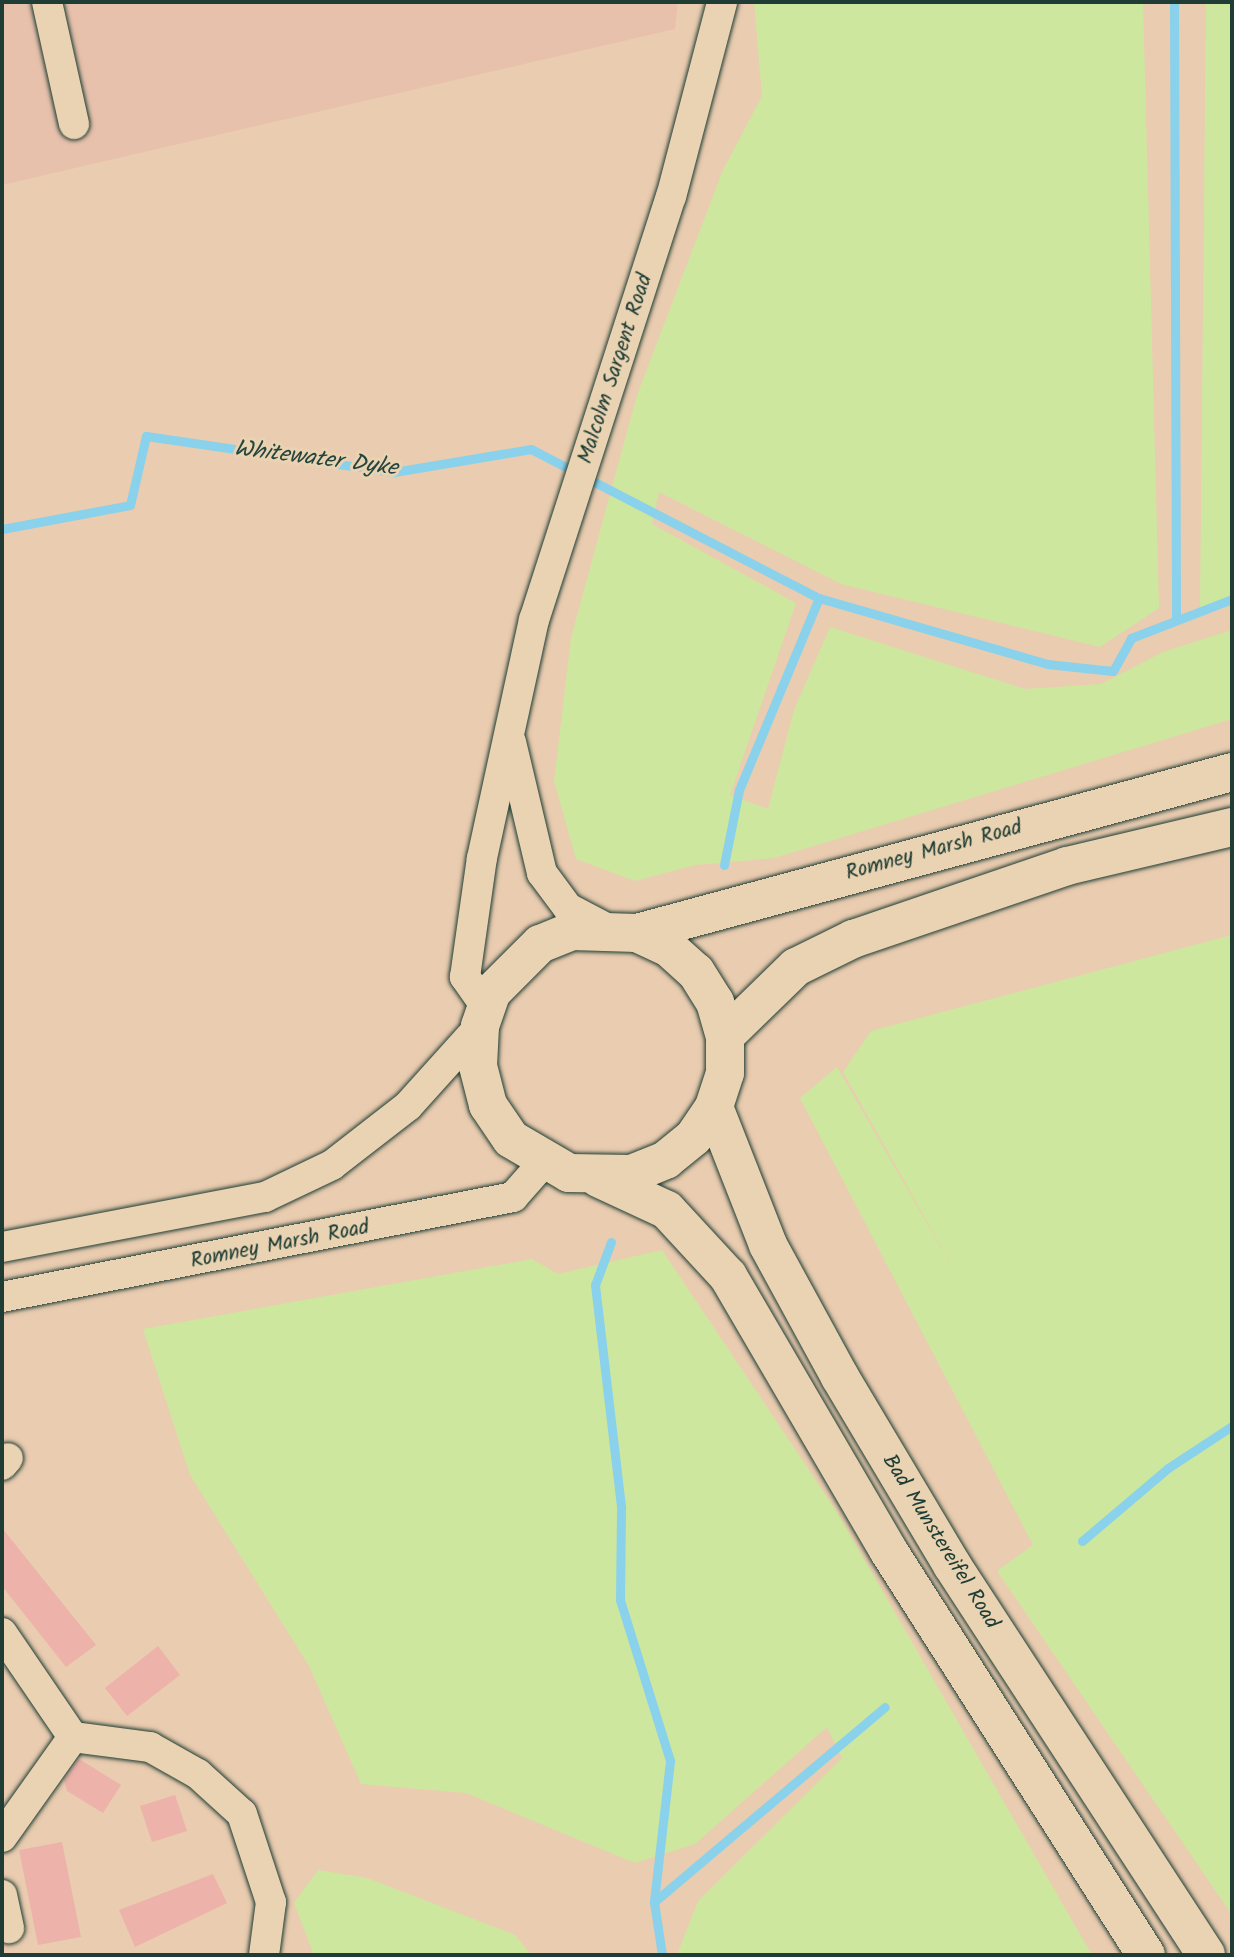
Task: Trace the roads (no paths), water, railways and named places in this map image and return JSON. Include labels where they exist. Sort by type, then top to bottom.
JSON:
[{"type":"main road","name":"Romney Marsh Road","points":[[621,931],[1232,772]]},
{"type":"main road","points":[[725,1036],[796,967],[853,939],[1067,866],[1232,827]]},
{"type":"main road","points":[[596,1177],[632,1174],[666,1160],[694,1137],[714,1107],[724,1073],[725,1036],[715,1002],[696,972],[669,948],[621,931],[540,944],[512,965],[483,1016],[478,1066],[488,1105],[511,1139],[543,1163],[596,1177],[667,1210],[728,1276],[888,1550],[1146,1955]]},
{"type":"main road","name":"Bad Munstereifel Road","points":[[714,1107],[768,1245],[840,1377],[952,1564],[1206,1955]]},
{"type":"street","points":[[47,2],[74,124]]},
{"type":"street","name":"Malcolm Sargent Road","points":[[483,1016],[465,977],[509,735],[534,620],[671,197],[722,2]]},
{"type":"street","name":"Malcolm Sargent Road","points":[[509,735],[542,873],[568,908],[621,931]]},
{"type":"street","points":[[2,1247],[265,1197],[332,1165],[408,1106],[483,1016]]},
{"type":"street","name":"Romney Marsh Road","points":[[2,1297],[513,1197],[543,1163]]},
{"type":"street","points":[[2,1633],[73,1737],[150,1748],[198,1774],[242,1814],[271,1902],[264,1955]]},
{"type":"street","points":[[2,1837],[73,1737]]},
{"type":"street","points":[[2,1895],[9,1928]]},
{"type":"waterway","points":[[1174,2],[1176,619]]},
{"type":"waterway","name":"Whitewater Dyke","points":[[2,529],[130,505],[146,436],[394,472],[531,449],[819,598],[1047,664],[1113,671],[1131,638],[1232,599]]},
{"type":"waterway","points":[[724,865],[739,790],[819,598]]},
{"type":"waterway","points":[[611,1242],[595,1285],[621,1508],[620,1600],[670,1761],[654,1902],[662,1955]]},
{"type":"waterway","points":[[1082,1541],[1168,1468],[1232,1426]]},
{"type":"waterway","points":[[654,1902],[885,1707]]}]
